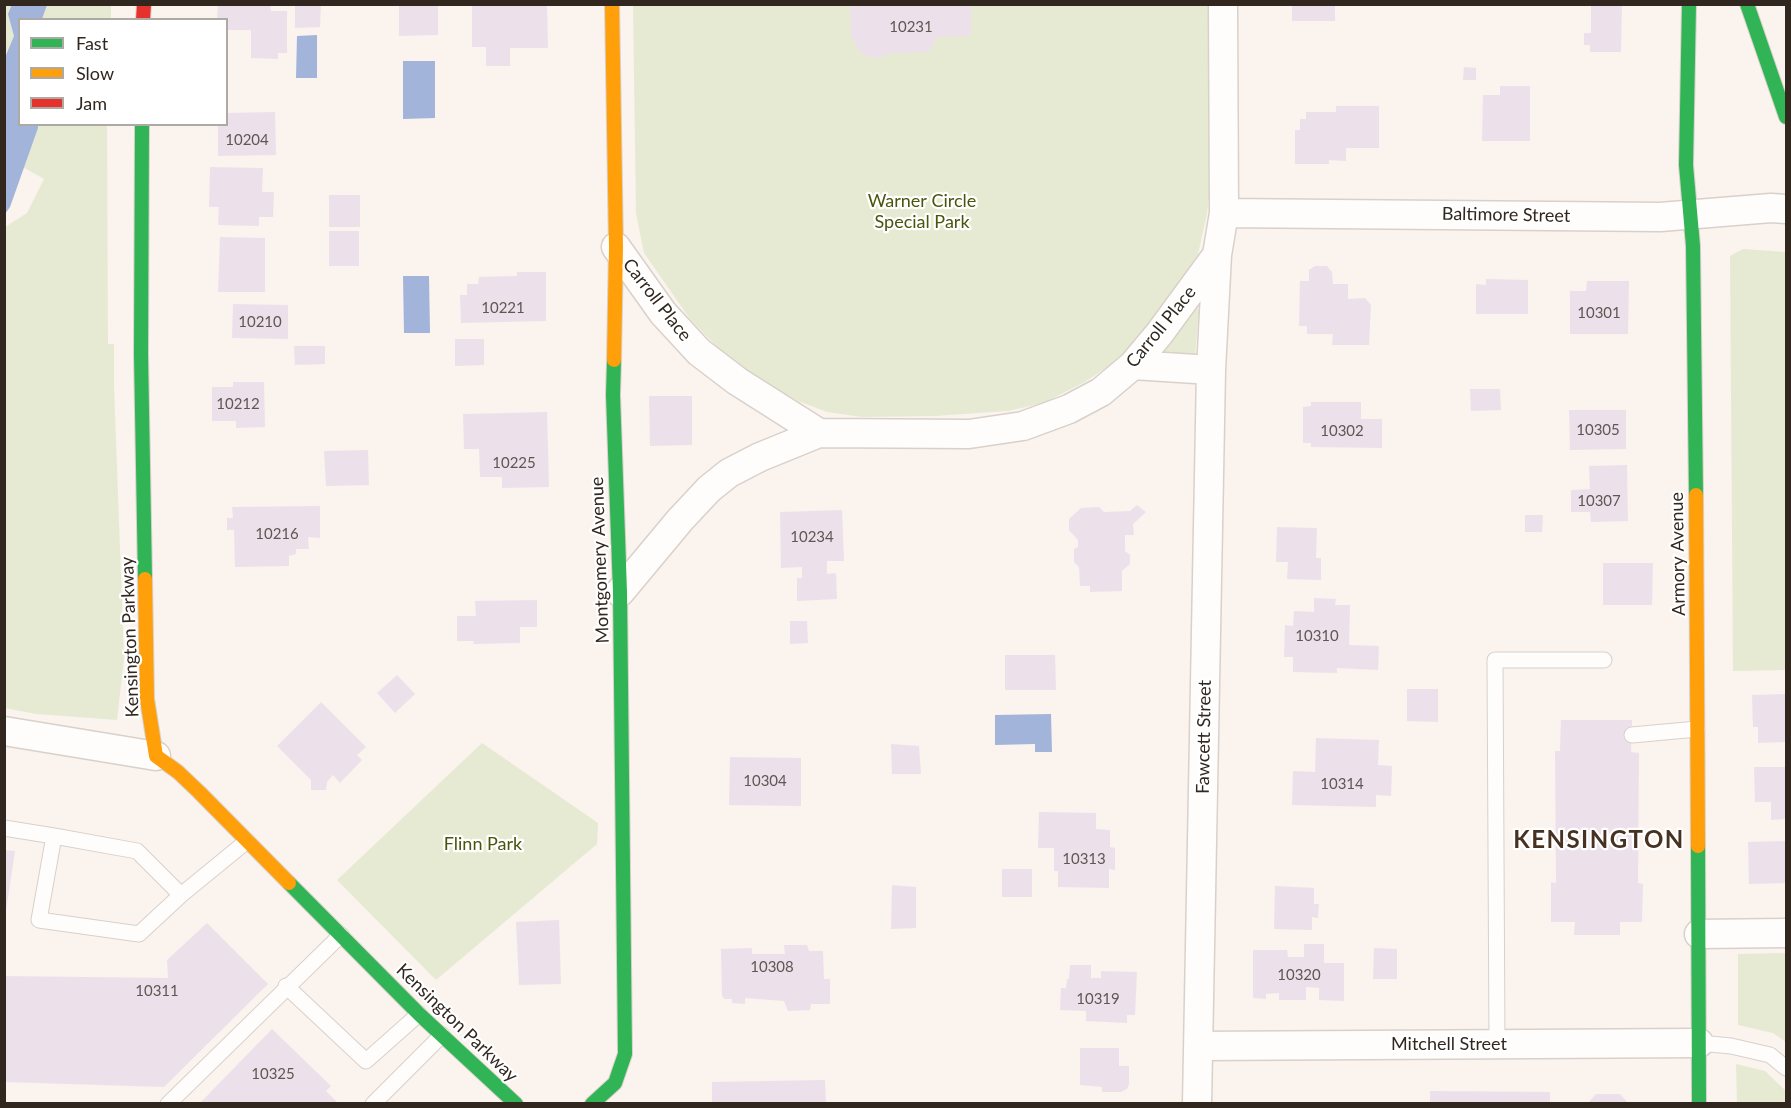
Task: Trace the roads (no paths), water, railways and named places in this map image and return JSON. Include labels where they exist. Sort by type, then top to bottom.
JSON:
[{"type":"street","name":"Montgomery Avenue","points":[[592,1104],[615,1083],[625,1054],[620,592],[613,394],[616,247],[612,4]]},
{"type":"street","name":"Carroll Place","points":[[620,592],[709,489],[729,473],[760,457],[819,433],[969,434],[1023,426],[1069,409],[1101,392],[1132,366],[1166,325],[1217,255],[1224,213],[1223,4]]},
{"type":"street","name":"Armory Avenue","points":[[1689,4],[1686,165],[1693,246],[1699,1104]]},
{"type":"street","points":[[1747,4],[1786,117]]},
{"type":"street","name":"Kensington Parkway","points":[[142,126],[141,354],[147,699],[156,756],[178,772],[199,792],[419,1014],[516,1104]]},
{"type":"street","name":"Baltimore Street","points":[[1224,213],[1660,217],[1771,208],[1786,209]]},
{"type":"street","name":"Carroll Place","points":[[616,247],[663,313],[699,352],[737,381],[819,433]]},
{"type":"street","name":"Fawcett Street","points":[[1197,1104],[1211,370],[1217,255]]},
{"type":"street","points":[[1132,366],[1211,370]]},
{"type":"street","points":[[4,731],[156,756]]},
{"type":"street","points":[[1699,934],[1786,933]]},
{"type":"street","name":"Mitchell Street","points":[[1198,1046],[1699,1043]]},
{"type":"lane","points":[[1497,1044],[1495,660],[1604,660]]},
{"type":"lane","points":[[1632,735],[1697,729]]},
{"type":"lane","points":[[4,828],[137,851],[181,895]]},
{"type":"lane","points":[[54,836],[39,920],[139,934],[181,895],[247,841]]},
{"type":"lane","points":[[168,1104],[286,986],[341,935]]},
{"type":"lane","points":[[286,986],[366,1062],[419,1014]]},
{"type":"lane","points":[[373,1104],[442,1035]]},
{"type":"lane","points":[[1699,1043],[1731,1046],[1770,1055],[1786,1068]]},
{"type":"water","points":[[12,4],[47,5],[42,18],[18,18],[18,126],[38,126],[38,128],[10,207],[5,214],[4,60],[14,36],[8,14]]},
{"type":"water","points":[[317,35],[317,78],[296,78],[297,36]]},
{"type":"water","points":[[403,61],[435,61],[435,118],[403,119]]},
{"type":"water","points":[[403,276],[429,276],[430,333],[404,333]]},
{"type":"water","points":[[1051,714],[1052,752],[1035,752],[1035,744],[995,745],[995,715]]},
{"type":"district","name":"KENSINGTON","points":[[1599,840]]},
{"type":"park label","name":"Warner Circle Special Park","points":[[922,211]]},
{"type":"park label","name":"Flinn Park","points":[[483,844]]}]
